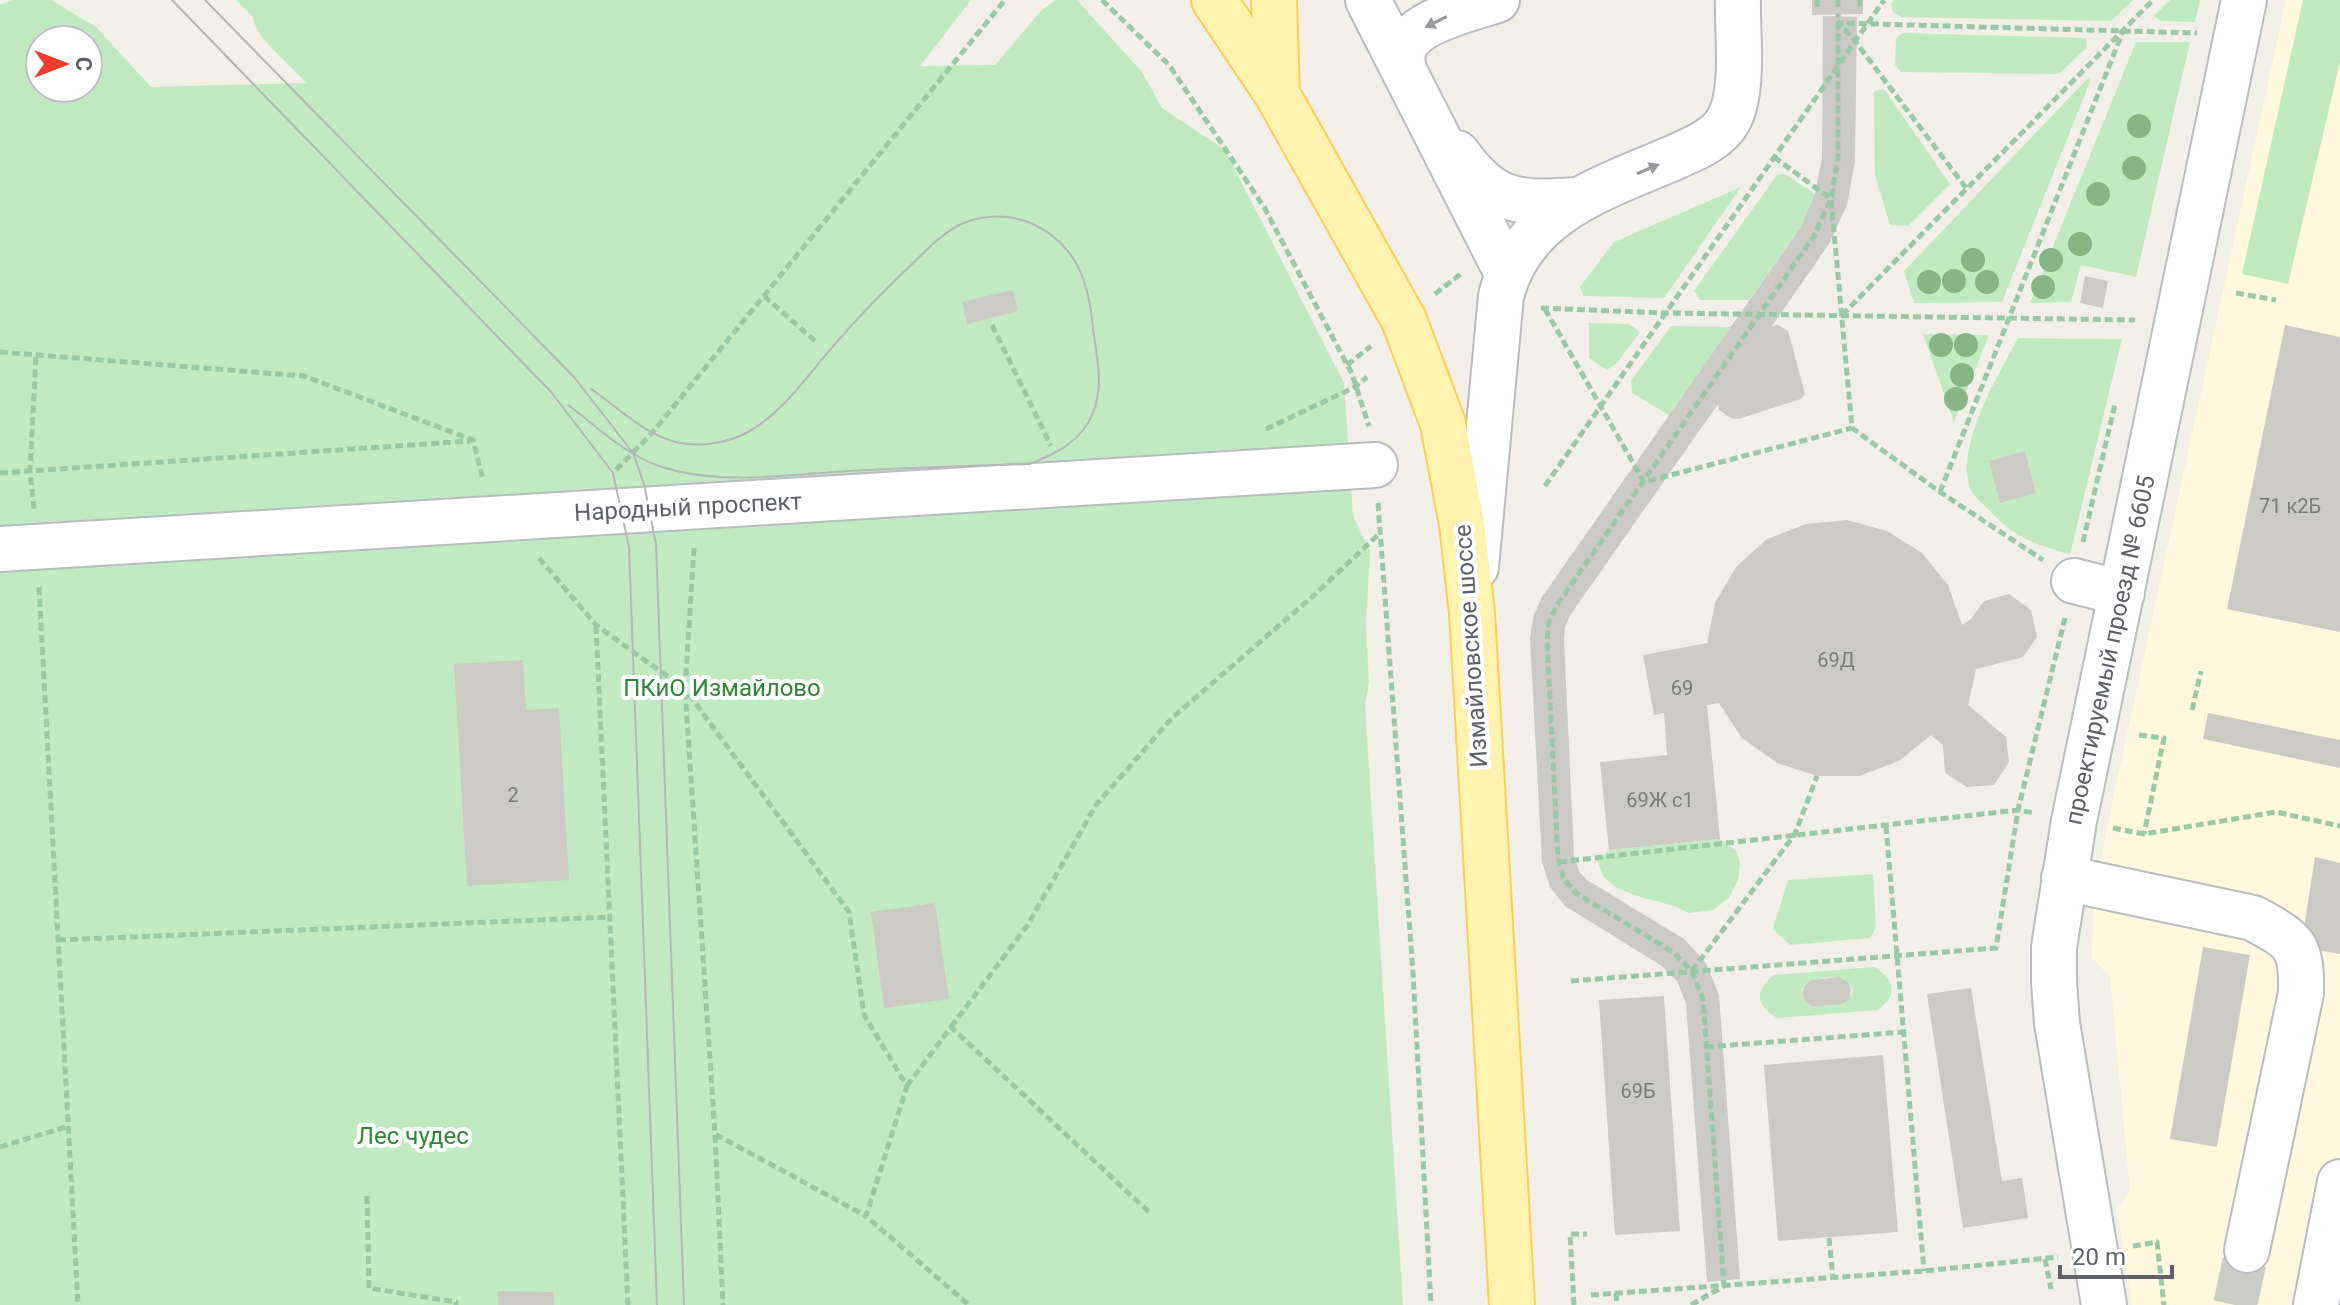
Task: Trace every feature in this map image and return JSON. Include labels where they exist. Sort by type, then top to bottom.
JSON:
[{"type":"main road","name":"Измайловское шоссе","points":[[1214,0],[1277,94],[1404,320],[1443,424],[1462,524],[1472,613],[1512,1305]]},
{"type":"main road","points":[[1274,0],[1277,94]]},
{"type":"street","points":[[1368,0],[1507,273]]},
{"type":"street","points":[[1497,0],[1434,21],[1411,36],[1403,53],[1411,86],[1467,166],[1494,191],[1527,203],[1576,200]]},
{"type":"street","points":[[1472,613],[1501,296],[1507,273],[1524,246],[1546,223],[1576,200],[1697,148],[1715,135],[1728,120],[1737,93],[1738,0]]},
{"type":"street","name":"проектируемый проезд № 6605","points":[[2104,1305],[2057,1023],[2054,947],[2064,878],[2244,0]]},
{"type":"street","name":"Народный проспект","points":[[18,548],[1375,465]]},
{"type":"street","points":[[2074,581],[2122,593]]},
{"type":"street","points":[[2064,878],[2253,918],[2294,944],[2301,963],[2301,993],[2247,1250]]},
{"type":"street","points":[[2316,1305],[2340,1182]]},
{"type":"path","points":[[610,512],[613,473],[652,433],[1005,0]]},
{"type":"path","points":[[1102,0],[1169,65],[1264,207],[1352,374],[1369,424],[1375,465],[1413,973],[1431,1305]]},
{"type":"path","points":[[1545,486],[1884,0]]},
{"type":"path","points":[[1841,315],[2153,0]]},
{"type":"path","points":[[1724,1286],[1703,999],[1692,972],[1673,952],[1576,893],[1564,879],[1559,862],[1549,622],[1557,605],[1814,236],[1831,199],[1838,159],[1838,14]]},
{"type":"path","points":[[1839,23],[2202,33]]},
{"type":"path","points":[[1839,23],[1966,188]]},
{"type":"path","points":[[1940,492],[2123,31]]},
{"type":"path","points":[[1571,981],[1996,948],[2018,810],[2074,581],[1940,492],[1852,428],[1831,199],[1774,157]]},
{"type":"path","points":[[2236,293],[2276,300]]},
{"type":"path","points":[[764,296],[815,341]]},
{"type":"path","points":[[1644,482],[1544,308],[1666,313],[2135,320]]},
{"type":"path","points":[[992,325],[1069,484]]},
{"type":"path","points":[[0,352],[304,376],[473,440]]},
{"type":"path","points":[[36,355],[30,471],[18,548],[58,940],[78,1305]]},
{"type":"path","points":[[1644,482],[1852,428]]},
{"type":"path","points":[[0,473],[473,440]]},
{"type":"path","points":[[473,440],[492,519],[516,531],[596,625],[685,689],[849,912],[864,1015],[907,1086]]},
{"type":"path","points":[[697,507],[685,689],[715,1134],[723,1305]]},
{"type":"path","points":[[866,1216],[907,1086],[1027,926],[1096,805],[1172,718],[1380,534]]},
{"type":"path","points":[[596,625],[628,1305]]},
{"type":"path","points":[[2192,710],[2201,671]]},
{"type":"path","points":[[2139,735],[2164,738],[2144,834]]},
{"type":"path","points":[[1692,972],[1795,834],[1817,776]]},
{"type":"path","points":[[1559,862],[2018,810],[2035,813]]},
{"type":"path","points":[[2107,827],[2144,834],[2276,812],[2340,826]]},
{"type":"path","points":[[1886,826],[1924,1271]]},
{"type":"path","points":[[58,940],[610,917]]},
{"type":"path","points":[[951,1027],[1151,1214]]},
{"type":"path","points":[[1706,1047],[1903,1032]]},
{"type":"path","points":[[0,1147],[69,1126]]},
{"type":"path","points":[[715,1134],[866,1216],[969,1305]]},
{"type":"path","points":[[367,1196],[369,1288],[456,1302],[456,1305]]},
{"type":"path","points":[[1574,1305],[1570,1234],[1587,1234]]},
{"type":"path","points":[[1829,1238],[1833,1278]]},
{"type":"path","points":[[2123,1247],[2157,1242],[2164,1305]]},
{"type":"path","points":[[1591,1295],[1924,1271],[2062,1256]]},
{"type":"path","points":[[2045,1259],[2051,1289]]},
{"type":"path","points":[[1691,1305],[1724,1286]]},
{"type":"path","points":[[1616,1293],[1617,1305]]},
{"type":"shaded area","points":[[2286,0],[2340,0],[2340,1305],[2132,1305],[2117,1209],[2130,1191],[2110,977],[2092,958],[2094,904],[2107,827]]},
{"type":"green space","name":"ПКиО Измайлово","points":[[13,0],[51,0],[91,24],[24,24],[24,104],[104,104],[104,36],[151,87],[306,83],[267,43],[253,17],[236,0],[971,0],[920,66],[995,65],[1040,12],[1055,0],[1077,0],[1142,72],[1162,108],[1225,150],[1344,383],[1353,516],[1370,551],[1366,626],[1369,683],[1365,705],[1403,1305],[0,1305],[0,5]]},
{"type":"green space","points":[[1894,0],[2133,0],[2111,21],[1902,17],[1893,12],[1891,5]]},
{"type":"green space","points":[[2170,0],[2200,0],[2195,22],[2161,21],[2154,16]]},
{"type":"green space","points":[[2303,0],[2340,0],[2340,62],[2288,284],[2242,274]]},
{"type":"green space","points":[[1902,33],[2086,38],[2087,47],[2059,74],[1901,72],[1895,65],[1896,39]]},
{"type":"green space","points":[[2136,42],[2190,42],[2136,277],[2081,265],[2071,302],[2030,303]]},
{"type":"green space","points":[[2089,77],[2091,79],[2002,302],[1914,303],[1904,271]]},
{"type":"green space","points":[[1884,89],[1950,184],[1908,226],[1890,225],[1875,175],[1874,91]]},
{"type":"green space","points":[[1785,174],[1815,194],[1800,228],[1749,300],[1700,300],[1694,291],[1777,175]]},
{"type":"green space","points":[[1741,187],[1664,298],[1584,296],[1580,287],[1614,242]]},
{"type":"green space","points":[[1589,323],[1629,324],[1640,332],[1617,363],[1607,370],[1589,358]]},
{"type":"green space","points":[[1671,326],[1731,327],[1669,415],[1632,393],[1631,381]]},
{"type":"green space","points":[[1923,334],[1989,335],[1954,422]]},
{"type":"green space","points":[[2018,338],[2122,339],[2070,554],[2017,533],[1998,520],[1970,488],[1968,452],[1973,432]],"holes":[[[2025,451],[2036,492],[2001,502]]]},
{"type":"green space","points":[[1720,839],[1737,852],[1740,864],[1738,880],[1729,898],[1713,910],[1689,913],[1615,887],[1603,876],[1597,860],[1609,850]]},
{"type":"green space","points":[[1873,874],[1876,927],[1870,938],[1790,945],[1773,929],[1788,880]]},
{"type":"green space","points":[[1874,967],[1887,977],[1892,987],[1889,998],[1878,1010],[1777,1018],[1764,1008],[1760,998],[1763,987],[1774,975]],"holes":[[[1840,977],[1849,984],[1852,994],[1834,1004],[1814,1006],[1806,1001],[1802,993],[1805,985],[1816,979]]]},
{"type":"building","points":[[1812,0],[1863,0],[1863,14],[1812,15]]},
{"type":"building","points":[[1823,16],[1857,17],[1855,161],[1847,205],[1829,244],[1772,326],[1778,325],[1788,331],[1805,394],[1801,399],[1738,419],[1719,410],[1718,404],[1571,614],[1565,627],[1574,855],[1579,871],[1587,880],[1684,939],[1706,963],[1719,995],[1740,1279],[1707,1282],[1686,1003],[1677,981],[1662,966],[1565,906],[1550,887],[1542,862],[1530,639],[1533,617],[1542,597],[1800,228],[1815,194],[1822,158]]},
{"type":"building","points":[[2085,276],[2108,281],[2103,308],[2080,303]]},
{"type":"building","points":[[1013,290],[1018,311],[967,324],[962,302]]},
{"type":"building","points":[[2285,325],[2340,337],[2340,632],[2227,609]]},
{"type":"building","points":[[2025,451],[2036,493],[2000,503],[1989,461]]},
{"type":"building","points":[[1847,520],[1887,531],[1922,553],[1948,585],[1962,625],[1971,619],[1984,601],[2009,594],[2031,610],[2037,637],[2023,657],[1976,669],[1968,705],[2006,737],[2009,762],[1994,785],[1967,787],[1945,773],[1943,745],[1931,735],[1899,761],[1859,776],[1817,776],[1777,763],[1742,738],[1719,703],[1707,705],[1720,839],[1609,850],[1600,762],[1667,755],[1664,713],[1654,715],[1643,655],[1707,643],[1715,603],[1736,567],[1767,539],[1806,524]]},
{"type":"building","points":[[523,660],[526,710],[559,708],[569,880],[467,886],[454,664]]},
{"type":"building","points":[[2208,713],[2340,740],[2340,768],[2203,739]]},
{"type":"building","points":[[2315,857],[2340,863],[2340,954],[2301,947]]},
{"type":"building","points":[[935,903],[949,999],[884,1008],[871,912]]},
{"type":"building","points":[[2203,947],[2250,955],[2217,1147],[2170,1139]]},
{"type":"building","points":[[1840,977],[1848,982],[1851,990],[1849,999],[1842,1004],[1813,1007],[1806,1002],[1802,994],[1804,986],[1811,980]]},
{"type":"building","points":[[1971,988],[2002,1181],[2022,1178],[2028,1218],[1963,1228],[1927,994]]},
{"type":"building","points":[[1664,996],[1680,1231],[1615,1235],[1599,1000]]},
{"type":"building","points":[[1883,1055],[1898,1232],[1778,1241],[1764,1065]]},
{"type":"building","points":[[498,1291],[554,1292],[554,1305],[498,1305]]},
{"type":"tunnel","points":[[2235,1305],[2247,1250]]},
{"type":"tram line","points":[[172,0],[552,393],[613,473],[629,547],[657,1305]]},
{"type":"tram line","points":[[205,0],[574,377],[633,453],[644,484],[656,544],[684,1305]]},
{"type":"tram line","points":[[568,405],[635,455],[659,466],[705,476],[752,478],[1029,464],[1058,451],[1082,431],[1096,404],[1099,375],[1088,294],[1080,270],[1059,241],[1045,231],[1012,218],[995,217],[966,222],[939,239],[867,308],[782,406],[740,436],[701,444],[672,441],[640,425],[591,389]]},
{"type":"park label","name":"Лес чудес","points":[[413,1136]]}]
